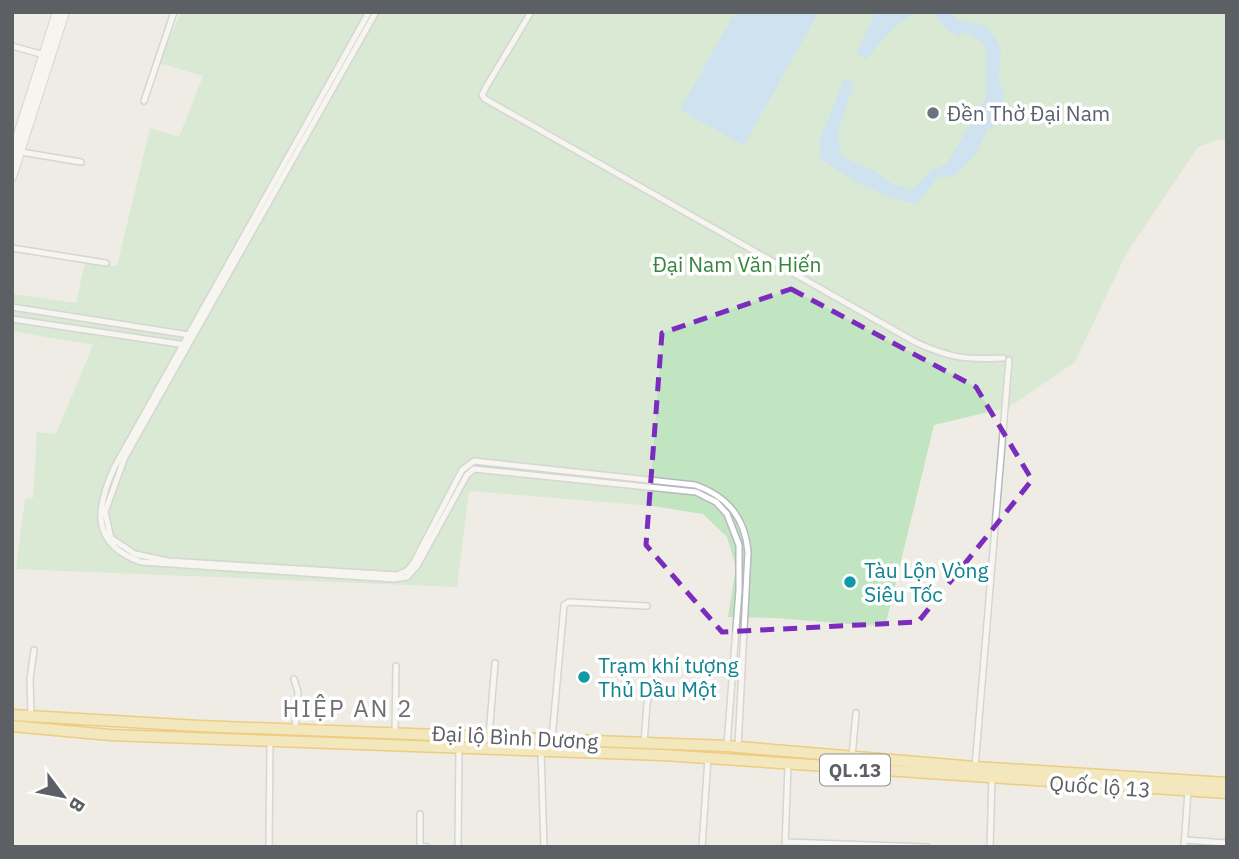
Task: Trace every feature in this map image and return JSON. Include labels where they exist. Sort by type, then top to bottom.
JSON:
[{"type":"highway","name":"Đại lộ Bình Dương","points":[[12,715],[643,743],[733,741],[974,772]]},
{"type":"highway","name":"Đại lộ Bình Dương","points":[[12,726],[110,735],[459,746],[708,758],[788,765],[974,772]]},
{"type":"highway","points":[[731,760],[733,741]]},
{"type":"highway","name":"Quốc lộ 13","points":[[974,772],[1227,782]]},
{"type":"highway","name":"Quốc lộ 13","points":[[993,773],[1227,793]]},
{"type":"main road","points":[[12,177],[16,153],[48,56],[57,12]]},
{"type":"main road","points":[[16,153],[14,140],[65,12]]},
{"type":"street","points":[[144,101],[174,12]]},
{"type":"street","points":[[369,12],[125,457],[105,512],[111,538],[144,557],[168,561],[397,575],[408,570],[414,562],[462,470],[474,461],[695,485],[723,498],[737,514],[746,531],[748,552],[733,741]]},
{"type":"street","points":[[192,335],[376,12]]},
{"type":"street","points":[[531,12],[486,87],[482,95],[485,99],[917,343],[947,357],[965,360],[1006,359],[974,772]]},
{"type":"street","points":[[12,46],[48,56]]},
{"type":"street","points":[[16,153],[80,162]]},
{"type":"street","points":[[12,248],[106,263]]},
{"type":"street","points":[[12,307],[192,335]]},
{"type":"street","points":[[12,319],[187,345]]},
{"type":"street","points":[[187,345],[106,484],[101,524],[116,549],[141,562],[394,579],[407,577],[417,566],[467,475],[474,469],[696,492],[716,502],[727,514],[739,545],[733,741]]},
{"type":"street","points":[[552,738],[565,604],[647,606]]},
{"type":"street","points":[[31,717],[30,679],[34,650]]},
{"type":"street","points":[[489,735],[495,663]]},
{"type":"street","points":[[395,732],[396,666]]},
{"type":"street","points":[[643,743],[647,704],[654,676]]},
{"type":"street","points":[[294,679],[298,692],[295,729]]},
{"type":"street","points":[[852,756],[856,713]]},
{"type":"street","points":[[269,847],[270,739]]},
{"type":"street","points":[[458,847],[459,746]]},
{"type":"street","points":[[541,751],[544,847]]},
{"type":"street","points":[[702,847],[708,758]]},
{"type":"street","points":[[788,765],[785,845],[927,847]]},
{"type":"street","points":[[989,847],[993,773]]},
{"type":"street","points":[[1188,791],[1185,844],[1227,843]]},
{"type":"street","points":[[420,814],[420,843],[421,846],[427,847]]},
{"type":"highlighted area","points":[[791,289],[976,387],[1032,480],[918,622],[722,632],[646,545],[662,333]]},
{"type":"green space","name":"Đại Nam Văn Hiến","points":[[181,12],[1227,12],[1227,141],[1220,139],[1198,147],[1126,254],[1075,362],[1009,407],[934,425],[885,627],[728,617],[736,567],[727,537],[703,514],[653,506],[469,491],[457,587],[16,569],[25,499],[33,498],[37,432],[56,434],[93,345],[12,331],[12,294],[76,303],[85,262],[117,266],[150,128],[179,137],[203,76],[159,63]]},
{"type":"water","points":[[735,12],[819,12],[744,145],[680,110]]},
{"type":"water","points":[[876,12],[919,12],[897,24],[866,59],[856,53]]},
{"type":"water","points":[[933,12],[950,12],[955,19],[989,27],[988,31],[1001,51],[999,77],[1004,96],[993,120],[994,130],[988,128],[978,151],[960,171],[950,177],[938,177],[917,203],[896,199],[839,171],[821,158],[819,141],[845,78],[854,83],[838,131],[841,156],[880,174],[892,184],[912,190],[929,172],[947,163],[986,98],[986,54],[983,43],[964,32],[959,37],[945,28]]},
{"type":"place","name":"Đền Thờ Đại Nam","points":[[933,113]]},
{"type":"place","name":"Tàu Lộn Vòng Siêu Tốc","points":[[850,582]]},
{"type":"place","name":"Trạm khí tượng Thủ Dầu Một","points":[[584,677]]},
{"type":"district","name":"HIỆP AN 2","points":[[348,708]]}]
